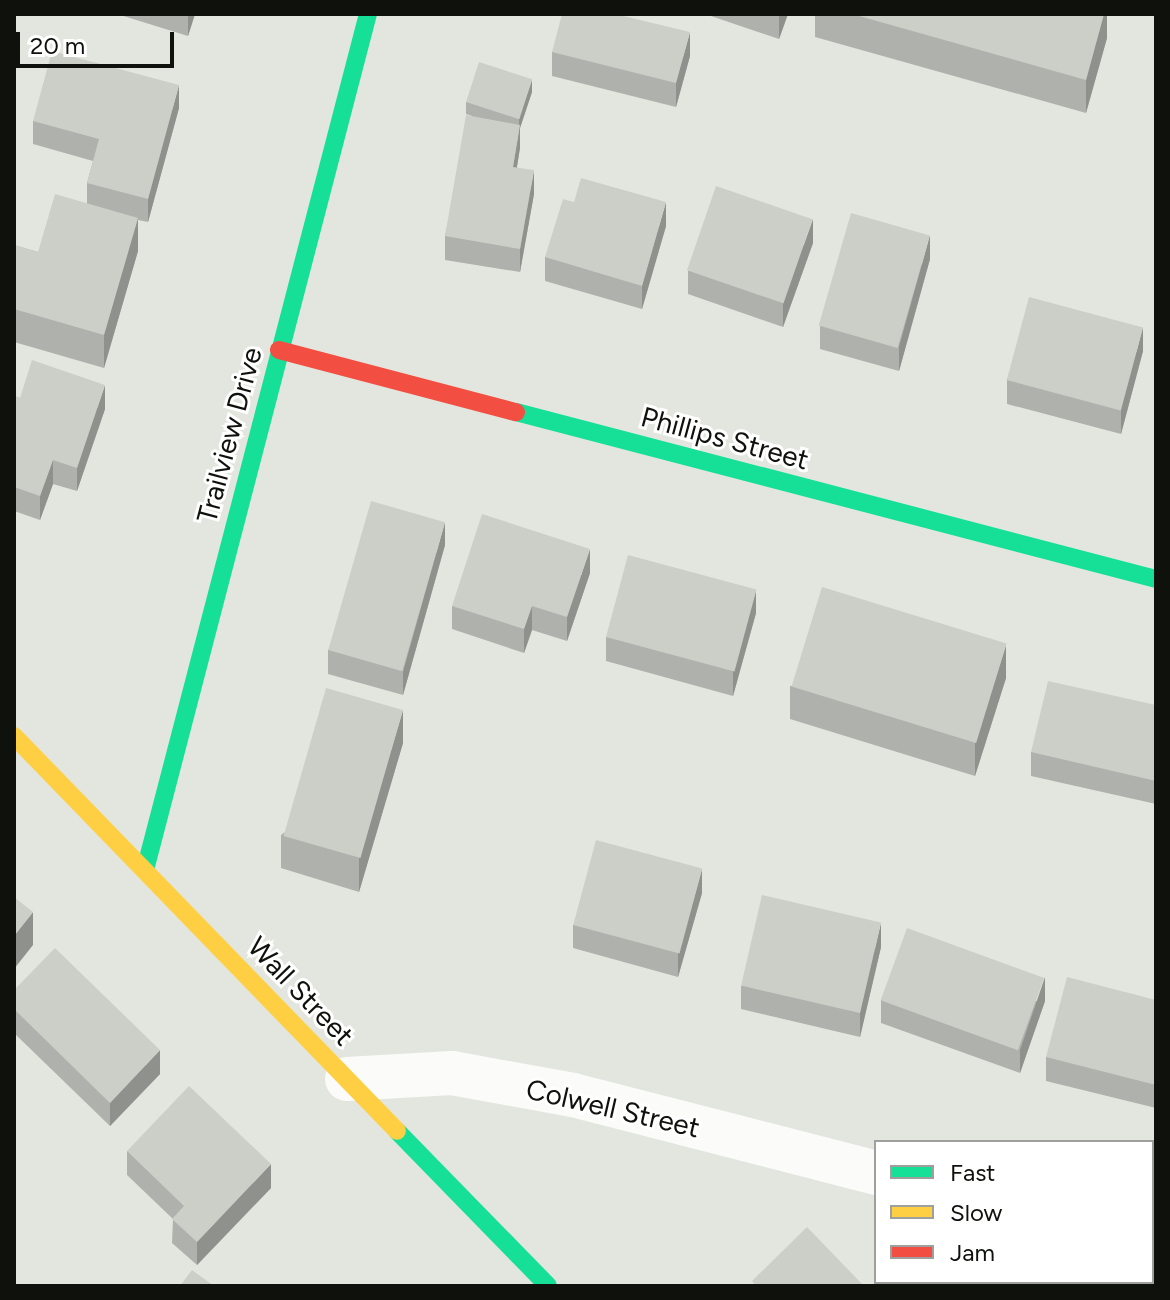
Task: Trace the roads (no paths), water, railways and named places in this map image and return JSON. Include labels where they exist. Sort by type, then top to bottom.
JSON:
[{"type":"street","name":"Trailview Drive","points":[[145,870],[368,14]]},
{"type":"street","name":"Phillips Street","points":[[279,350],[1156,579]]},
{"type":"street","name":"Wall Street","points":[[14,736],[548,1286]]},
{"type":"street","name":"Colwell Street","points":[[347,1079],[403,1072],[467,1075],[573,1095],[874,1172]]}]
